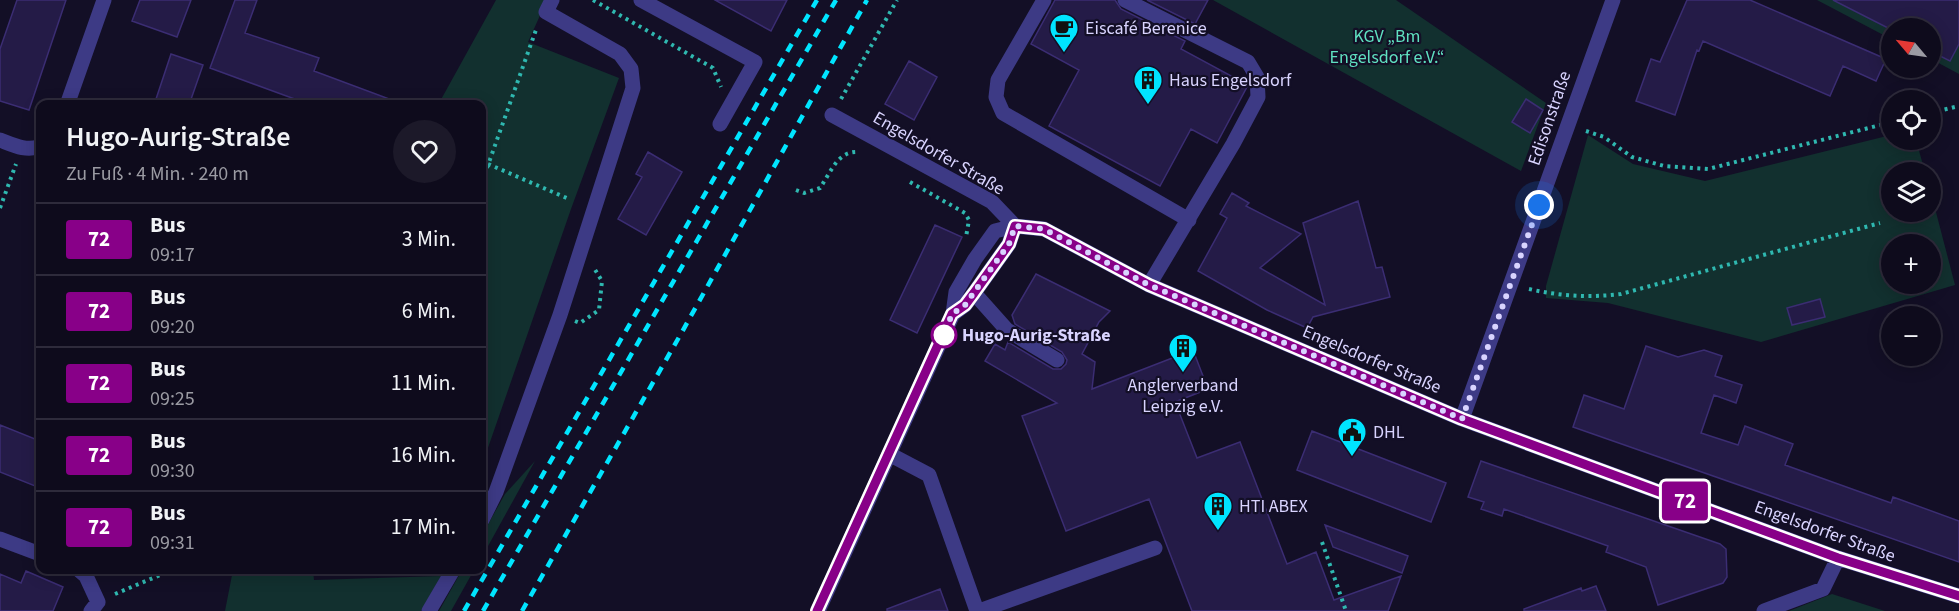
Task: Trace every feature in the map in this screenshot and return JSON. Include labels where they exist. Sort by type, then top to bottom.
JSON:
[{"type":"street","points":[[69,100],[104,0]]},
{"type":"street","points":[[641,0],[755,62],[720,124]]},
{"type":"street","points":[[1044,0],[998,80],[996,97],[1003,113],[1189,219]]},
{"type":"street","points":[[1125,0],[1248,62],[1257,77],[1258,97],[1149,285]]},
{"type":"street","name":"Edisonstraße","points":[[1462,419],[1613,0]]},
{"type":"street","points":[[486,511],[496,492],[560,315],[633,88],[631,69],[620,54],[549,6]]},
{"type":"street","name":"Engelsdorfer Straße","points":[[832,115],[992,202],[1015,226],[1044,229],[1149,285],[1462,419],[1838,558],[1959,596]]},
{"type":"street","points":[[0,140],[35,148]]},
{"type":"street","points":[[952,314],[965,305],[974,293],[1009,244],[1015,226]]},
{"type":"street","points":[[818,611],[952,314],[956,292],[995,231],[1015,226]]},
{"type":"street","points":[[974,293],[1006,330],[1057,360]]},
{"type":"street","points":[[889,454],[930,475],[978,611],[1155,548]]},
{"type":"street","points":[[0,539],[36,552]]},
{"type":"street","points":[[1764,611],[1823,589],[1838,558]]},
{"type":"street","points":[[84,574],[95,606]]},
{"type":"street","points":[[429,611],[451,574]]},
{"type":"path","points":[[593,0],[713,68],[721,87],[716,97]]},
{"type":"path","points":[[832,115],[897,0]]},
{"type":"path","points":[[486,170],[540,20],[549,6]]},
{"type":"path","points":[[1941,110],[1959,106]]},
{"type":"path","points":[[1569,124],[1604,137],[1632,158],[1664,166],[1708,170],[1881,125]]},
{"type":"path","points":[[0,206],[35,148]]},
{"type":"path","points":[[796,190],[804,193],[820,188],[842,156],[850,152],[860,152]]},
{"type":"path","points":[[488,164],[569,199]]},
{"type":"path","points":[[907,180],[965,213],[969,220],[965,240]]},
{"type":"path","points":[[1510,285],[1552,295],[1593,297],[1621,294],[1880,223]]},
{"type":"path","points":[[560,315],[580,323],[599,310],[602,280],[581,250]]},
{"type":"path","points":[[1322,542],[1346,611]]},
{"type":"path","points":[[95,606],[163,574]]},
{"type":"green space","points":[[496,0],[547,0],[528,42],[619,78],[486,453],[486,100],[441,100]]},
{"type":"green space","name":"KGV „Bm Engelsdorf e.V.“","points":[[1213,0],[1396,0],[1546,103],[1521,171]]},
{"type":"green space","points":[[1817,0],[1959,0],[1959,74],[1941,64],[1941,18],[1881,18],[1881,34]]},
{"type":"green space","points":[[1588,135],[1633,164],[1705,181],[1881,137],[1881,150],[1919,150],[1922,162],[1881,162],[1881,222],[1939,222],[1955,285],[1941,289],[1941,234],[1881,234],[1881,294],[1924,294],[1761,342],[1608,303],[1546,298],[1546,286]]},
{"type":"green space","points":[[535,461],[486,550],[486,528],[505,494]]},
{"type":"green space","points":[[232,574],[313,574],[314,580],[441,576],[421,611],[225,611]]},
{"type":"green space","points":[[460,574],[472,574],[451,611],[439,611]]},
{"type":"green space","points":[[1832,594],[1885,611],[1789,611]]},
{"type":"building","points":[[17,0],[66,0],[29,110],[0,101],[0,49]]},
{"type":"building","points":[[140,0],[191,0],[177,37],[132,21]]},
{"type":"building","points":[[235,0],[257,0],[245,33],[319,58],[314,71],[392,100],[297,100],[210,68]]},
{"type":"building","points":[[715,0],[787,0],[771,31]]},
{"type":"building","name":"Haus Engelsdorf","points":[[1055,0],[1115,0],[1121,9],[1185,41],[1181,49],[1248,85],[1217,143],[1191,129],[1160,186],[1049,126],[1079,70],[1031,44]]},
{"type":"building","points":[[1147,0],[1208,0],[1195,24]]},
{"type":"building","points":[[1687,0],[1750,0],[1881,57],[1881,70],[1876,81],[1843,66],[1830,96],[1703,41],[1699,51],[1697,50],[1675,115],[1636,101],[1651,59],[1660,62]]},
{"type":"building","points":[[1833,0],[1959,0],[1959,44],[1950,61],[1941,56],[1941,18],[1881,18],[1881,24]]},
{"type":"building","points":[[171,54],[203,65],[191,100],[156,100]]},
{"type":"building","points":[[909,61],[937,77],[914,120],[885,104]]},
{"type":"building","points":[[1526,99],[1543,110],[1530,133],[1512,122]]},
{"type":"building","points":[[648,152],[682,172],[646,235],[618,219],[642,177],[636,174]]},
{"type":"building","points":[[1232,193],[1249,203],[1246,206],[1301,234],[1260,268],[1325,305],[1303,223],[1358,201],[1376,268],[1382,267],[1390,297],[1313,317],[1307,328],[1267,310],[1198,271],[1227,218],[1220,214]]},
{"type":"building","points":[[935,225],[962,237],[917,333],[890,320]]},
{"type":"building","points":[[1036,274],[1110,311],[1099,322],[1082,354],[1095,362],[1092,389],[1193,350],[1208,389],[1175,402],[1197,458],[1240,442],[1287,564],[1316,552],[1334,600],[1401,576],[1388,611],[1192,611],[1149,499],[1066,531],[1022,416],[1057,403],[985,361],[995,344],[1005,350],[1008,342],[1053,369],[1061,369],[1066,364],[1067,360],[1062,352],[1015,324],[1012,315]]},
{"type":"building","points":[[1820,299],[1825,317],[1792,325],[1787,308]]},
{"type":"building","points":[[1646,346],[1678,357],[1704,350],[1722,356],[1715,376],[1742,385],[1736,403],[1714,395],[1701,433],[1738,445],[1745,426],[1793,444],[1785,465],[1891,503],[1893,497],[1959,521],[1959,562],[1573,427],[1584,395],[1624,409]]},
{"type":"building","points":[[0,425],[36,439],[36,486],[0,472]]},
{"type":"building","points":[[1312,431],[1446,483],[1431,522],[1297,470]]},
{"type":"building","points":[[1481,461],[1720,544],[1726,549],[1727,577],[1723,583],[1658,605],[1646,567],[1606,552],[1608,546],[1504,509],[1502,516],[1481,509],[1484,502],[1468,497]]},
{"type":"building","points":[[1325,525],[1408,556],[1402,573],[1333,547]]},
{"type":"building","points":[[26,571],[63,587],[53,611],[0,611],[0,574],[21,583]]},
{"type":"building","points":[[1596,586],[1606,611],[1524,611],[1524,609],[1581,588],[1582,591]]},
{"type":"building","points":[[940,589],[948,611],[887,611],[887,609]]},
{"type":"railway","points":[[486,573],[817,0]]},
{"type":"railway","points":[[483,611],[836,0]]},
{"type":"railway","points":[[522,611],[682,332],[867,0]]},
{"type":"railway","points":[[464,611],[485,574]]},
{"type":"bus line","name":"72","points":[[817,611],[952,314],[965,305],[974,293],[1009,244],[1015,226],[1044,229],[1149,285],[1462,419],[1838,558],[1959,596]]},
{"type":"place","name":"Eiscafé Berenice","points":[[1064,54]]},
{"type":"place","name":"Haus Engelsdorf","points":[[1148,106]]},
{"type":"place","name":"Hugo-Aurig-Straße","points":[[944,335]]},
{"type":"place","name":"Anglerverband Leipzig e.V.","points":[[1183,374]]},
{"type":"place","name":"DHL","points":[[1352,458]]},
{"type":"place","name":"HTI ABEX","points":[[1218,532]]},
{"type":"route","points":[[944,335],[943,337],[952,314],[965,305],[1009,244],[1015,226],[1044,229],[1149,285],[1462,419],[1539,205]]}]
